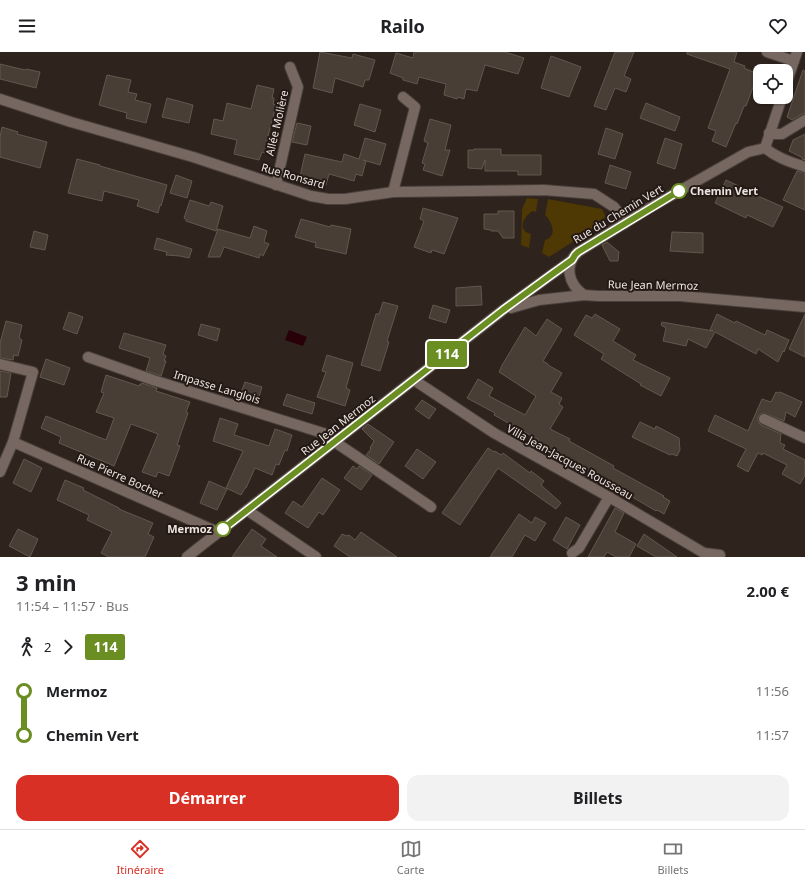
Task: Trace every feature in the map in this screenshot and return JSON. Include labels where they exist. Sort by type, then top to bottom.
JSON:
[{"type":"street","points":[[766,52],[795,57]]},
{"type":"street","name":"Allée Molière","points":[[276,184],[298,87],[290,67]]},
{"type":"street","points":[[393,192],[416,107],[403,97]]},
{"type":"street","name":"Rue Ronsard","points":[[0,99],[71,122],[193,157],[311,196],[328,199],[345,199],[393,192],[544,190],[594,194],[614,207],[619,213],[624,224]]},
{"type":"street","points":[[779,104],[765,148],[772,154],[784,160],[805,167]]},
{"type":"street","points":[[769,133],[782,134],[805,120]]},
{"type":"street","name":"Rue du Chemin Vert","points":[[572,260],[578,252],[651,207],[748,152],[765,148]]},
{"type":"street","points":[[572,260],[570,265],[570,278],[575,288],[584,295]]},
{"type":"street","name":"Rue Jean Mermoz","points":[[187,557],[503,310],[572,260]]},
{"type":"street","name":"Rue Jean Mermoz","points":[[503,310],[539,300],[584,295],[680,296],[805,307]]},
{"type":"street","name":"Impasse Langlois","points":[[88,357],[153,380],[337,440],[431,508]]},
{"type":"street","points":[[0,364],[33,372],[13,442],[0,472]]},
{"type":"street","name":"Villa Jean-Jacques Rousseau","points":[[414,380],[494,433],[609,497],[704,554],[720,555]]},
{"type":"street","points":[[764,419],[805,438]]},
{"type":"street","name":"Rue Pierre Bocher","points":[[13,442],[218,532]]},
{"type":"street","points":[[572,553],[579,548],[609,497]]},
{"type":"street","points":[[248,510],[316,557]]},
{"type":"shaded area","points":[[527,198],[538,199],[536,212],[533,211],[529,213],[523,223],[524,230],[531,234],[529,248],[521,245],[522,209]]},
{"type":"shaded area","points":[[548,199],[602,209],[605,215],[604,222],[549,257],[542,253],[545,240],[549,238],[553,232],[552,225],[545,215]]},
{"type":"shaded area","points":[[289,330],[307,337],[303,346],[285,340]]},
{"type":"building","points":[[320,52],[352,58],[353,54],[375,60],[369,80],[365,80],[363,87],[335,78],[332,93],[313,88]]},
{"type":"building","points":[[414,52],[505,52],[524,58],[518,74],[485,65],[477,91],[466,89],[464,99],[458,97],[457,99],[444,95],[446,84],[419,77],[417,84],[403,80],[403,78],[390,73],[396,53],[413,58]]},
{"type":"building","points":[[615,52],[634,52],[624,76],[631,79],[626,92],[615,88],[606,110],[594,106]]},
{"type":"building","points":[[687,52],[737,52],[734,62],[745,66],[744,68],[753,72],[753,87],[746,106],[744,106],[726,147],[712,141],[716,131],[708,128],[730,69],[687,54]]},
{"type":"building","points":[[551,56],[581,67],[569,97],[541,88]]},
{"type":"building","points":[[0,64],[40,72],[36,88],[0,79]]},
{"type":"building","points":[[803,70],[805,71],[805,114],[802,114],[792,120],[787,117],[791,104],[793,104],[793,99]]},
{"type":"building","points":[[107,75],[131,80],[128,92],[137,94],[135,100],[151,104],[146,123],[126,118],[127,113],[99,105]]},
{"type":"building","points":[[257,85],[274,89],[272,98],[274,98],[273,104],[276,105],[268,136],[274,138],[270,154],[262,152],[259,160],[234,154],[237,140],[211,134],[214,119],[223,121],[227,103],[251,109]]},
{"type":"building","points":[[167,98],[193,105],[189,123],[162,117]]},
{"type":"building","points":[[646,103],[680,117],[675,131],[640,118]]},
{"type":"building","points":[[360,104],[381,110],[375,132],[354,125]]},
{"type":"building","points":[[430,119],[451,125],[445,150],[450,150],[442,176],[423,170],[425,164],[422,163],[428,143],[424,141]]},
{"type":"building","points":[[297,123],[311,126],[307,145],[292,142]]},
{"type":"building","points":[[2,127],[18,132],[17,134],[47,142],[40,168],[0,157],[0,137]]},
{"type":"building","points":[[606,128],[623,134],[615,159],[598,154]]},
{"type":"building","points":[[805,134],[805,160],[789,151],[793,140]]},
{"type":"building","points":[[365,138],[386,144],[380,165],[363,160],[366,161],[362,176],[356,174],[354,181],[329,174],[326,185],[320,184],[319,186],[299,181],[305,154],[342,162],[344,154],[359,159]]},
{"type":"building","points":[[665,138],[682,144],[675,169],[657,163]]},
{"type":"building","points":[[501,149],[501,155],[541,155],[541,175],[518,175],[518,171],[485,171],[485,160],[482,169],[468,168],[468,150]]},
{"type":"building","points":[[77,159],[167,185],[158,213],[137,206],[139,200],[104,191],[102,201],[68,193]]},
{"type":"building","points":[[610,165],[631,172],[626,189],[605,183]]},
{"type":"building","points":[[797,171],[805,173],[805,210],[783,200]]},
{"type":"building","points":[[176,175],[192,181],[187,198],[170,193]]},
{"type":"building","points":[[726,180],[745,189],[744,190],[783,207],[773,227],[747,215],[746,218],[715,203]]},
{"type":"building","points":[[190,200],[209,206],[211,202],[223,206],[216,231],[186,221],[184,218]]},
{"type":"building","points":[[423,208],[458,218],[444,254],[432,250],[431,253],[414,247],[424,221],[420,219]]},
{"type":"building","points":[[498,211],[514,211],[514,238],[503,238],[498,231],[484,229],[484,214],[498,214]]},
{"type":"building","points":[[301,219],[330,227],[331,225],[351,229],[346,254],[315,247],[316,243],[295,237]]},
{"type":"building","points":[[254,226],[267,231],[264,242],[269,244],[263,256],[260,254],[259,258],[224,247],[220,257],[208,257],[218,229],[250,238]]},
{"type":"building","points":[[34,231],[48,235],[45,250],[30,247]]},
{"type":"building","points":[[672,232],[703,233],[703,253],[670,251]]},
{"type":"building","points":[[157,238],[192,249],[189,258],[166,255],[167,252],[154,249]]},
{"type":"building","points":[[607,242],[619,252],[618,261],[610,261],[602,245]]},
{"type":"building","points":[[481,286],[482,305],[456,306],[456,288]]},
{"type":"building","points":[[383,302],[398,306],[387,341],[389,342],[380,371],[361,365],[376,314],[379,314]]},
{"type":"building","points":[[433,305],[450,310],[446,323],[429,318]]},
{"type":"building","points":[[69,312],[83,317],[77,334],[63,329]]},
{"type":"building","points":[[595,314],[620,329],[613,341],[636,355],[633,360],[670,378],[661,396],[640,385],[641,384],[601,359],[604,354],[574,335],[586,315],[592,318]]},
{"type":"building","points":[[717,314],[735,323],[736,321],[765,335],[767,330],[789,340],[778,362],[758,349],[756,354],[715,332],[706,348],[688,339],[686,346],[663,341],[666,328],[661,325],[662,322],[713,331],[710,330]]},
{"type":"building","points":[[805,314],[805,357],[789,349]]},
{"type":"building","points":[[547,319],[562,329],[543,361],[562,373],[551,392],[562,398],[559,404],[563,407],[550,429],[570,439],[569,441],[614,466],[613,468],[664,496],[663,497],[670,501],[664,514],[609,486],[610,483],[537,443],[539,440],[467,398],[478,379],[493,388],[489,396],[525,415],[536,396],[499,372],[525,327],[536,336]]},
{"type":"building","points":[[6,321],[22,325],[19,338],[22,340],[18,356],[14,355],[13,360],[0,358],[0,343]]},
{"type":"building","points":[[201,324],[220,329],[217,341],[198,335]]},
{"type":"building","points":[[124,333],[166,345],[163,354],[166,356],[164,361],[166,361],[161,376],[146,371],[150,358],[119,348]]},
{"type":"building","points":[[327,355],[353,363],[346,388],[350,390],[345,406],[317,397],[326,372],[322,371]]},
{"type":"building","points":[[46,359],[70,368],[64,385],[40,377]]},
{"type":"building","points":[[0,371],[11,373],[7,397],[0,397]]},
{"type":"building","points":[[106,375],[139,386],[142,383],[157,388],[156,391],[190,402],[186,412],[188,413],[177,445],[180,446],[169,476],[158,472],[156,477],[142,472],[158,434],[142,428],[131,424],[114,466],[59,443],[61,437],[41,428],[46,416],[106,440],[114,418],[96,412],[104,393],[101,392]]},
{"type":"building","points":[[245,382],[262,387],[258,400],[240,395]]},
{"type":"building","points":[[776,392],[780,392],[802,402],[795,417],[786,412],[784,421],[764,413],[760,414],[758,420],[761,425],[781,434],[780,443],[785,445],[783,449],[805,460],[805,475],[800,484],[782,474],[787,465],[763,453],[762,455],[758,453],[748,472],[737,466],[746,449],[708,431],[715,415],[748,431],[762,399],[771,402]]},
{"type":"building","points":[[287,394],[315,403],[312,414],[283,405]]},
{"type":"building","points":[[422,400],[436,409],[429,419],[415,409]]},
{"type":"building","points":[[220,418],[238,424],[234,435],[269,446],[275,429],[292,435],[287,451],[285,450],[279,465],[276,464],[272,475],[255,468],[246,488],[241,495],[226,488],[243,451],[213,441]]},
{"type":"building","points":[[640,422],[655,429],[656,426],[679,438],[680,450],[677,456],[672,454],[670,455],[632,437]]},
{"type":"building","points":[[368,424],[394,442],[379,464],[366,455],[371,449],[370,448],[374,441],[362,429]]},
{"type":"building","points":[[488,448],[501,455],[503,453],[530,473],[531,471],[544,481],[541,485],[561,503],[556,509],[498,468],[460,525],[442,513]]},
{"type":"building","points":[[417,449],[436,462],[423,479],[405,466]]},
{"type":"building","points":[[24,459],[42,468],[31,492],[13,483]]},
{"type":"building","points":[[353,466],[357,469],[359,466],[372,475],[361,490],[344,478]]},
{"type":"building","points":[[322,478],[340,490],[323,515],[319,512],[308,528],[285,513],[293,501],[302,507]]},
{"type":"building","points":[[65,480],[84,488],[83,490],[119,509],[153,523],[148,534],[154,537],[145,557],[109,557],[101,553],[112,532],[87,520],[89,515],[57,500]]},
{"type":"building","points":[[209,481],[227,489],[217,510],[200,503]]},
{"type":"building","points":[[615,508],[624,513],[615,532],[636,544],[629,557],[616,557],[607,552],[604,557],[588,557]]},
{"type":"building","points":[[519,514],[532,523],[535,517],[546,523],[535,541],[525,535],[512,557],[490,557]]},
{"type":"building","points":[[566,517],[580,525],[567,549],[553,540]]},
{"type":"building","points":[[18,529],[38,539],[30,557],[9,546]]},
{"type":"building","points":[[252,529],[266,539],[261,546],[277,557],[232,557]]},
{"type":"building","points":[[361,532],[397,557],[350,557],[334,546],[342,534],[347,536],[349,535],[355,540]]},
{"type":"building","points":[[644,534],[677,557],[656,557],[637,546]]},
{"type":"bus line","name":"114","points":[[223,529],[503,310],[572,260],[578,252],[679,191]]},
{"type":"place","name":"Chemin Vert","points":[[679,191]]},
{"type":"place","name":"Mermoz","points":[[223,529]]}]
